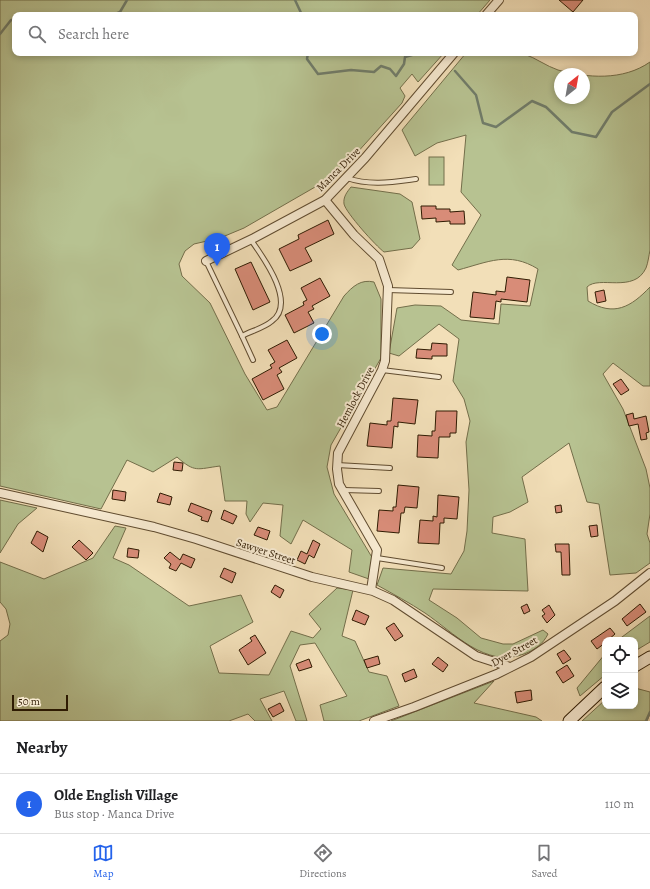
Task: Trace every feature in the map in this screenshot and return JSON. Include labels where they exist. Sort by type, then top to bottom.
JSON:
[{"type":"main road","points":[[638,664],[650,657]]},
{"type":"main road","points":[[569,721],[602,691]]},
{"type":"street","points":[[489,12],[499,0]]},
{"type":"street","name":"Manca Drive","points":[[206,261],[251,240],[325,200],[347,178],[451,56]]},
{"type":"street","name":"Hemlock Drive","points":[[325,200],[354,235],[379,259],[388,290],[385,361],[382,370],[341,448],[337,465],[340,484],[377,550],[377,558],[370,590]]},
{"type":"street","name":"Sawyer Street","points":[[0,493],[154,527],[196,539],[312,577],[370,590],[393,600],[476,656],[510,667]]},
{"type":"street","name":"Dyer Street","points":[[374,721],[414,707],[510,667],[531,656],[615,601],[650,573]]},
{"type":"lane","points":[[347,178],[360,182],[374,183],[416,179]]},
{"type":"lane","points":[[242,336],[273,321],[281,306],[280,293],[277,284],[261,254],[251,240]]},
{"type":"lane","points":[[206,261],[253,360]]},
{"type":"lane","points":[[388,290],[451,292]]},
{"type":"lane","points":[[382,370],[439,376]]},
{"type":"lane","points":[[337,465],[390,468]]},
{"type":"lane","points":[[344,490],[379,490]]},
{"type":"lane","points":[[377,558],[442,568]]},
{"type":"green space","points":[[0,0],[490,0],[480,12],[12,12],[12,56],[441,56],[418,82],[412,74],[400,88],[405,96],[402,103],[355,155],[329,179],[244,228],[220,238],[194,244],[185,251],[179,264],[182,276],[210,303],[245,374],[267,410],[277,407],[344,296],[361,282],[374,282],[381,299],[381,358],[331,445],[327,467],[334,494],[373,559],[369,579],[349,572],[352,550],[303,520],[291,544],[280,536],[283,505],[263,503],[250,522],[246,514],[247,501],[225,501],[220,466],[201,469],[192,468],[177,457],[153,472],[127,460],[101,509],[0,486]]},
{"type":"green space","points":[[464,56],[528,56],[554,68],[554,104],[590,104],[590,76],[617,75],[639,68],[650,62],[650,250],[646,268],[641,276],[633,280],[616,283],[592,284],[587,287],[588,301],[597,306],[614,309],[622,308],[636,300],[650,287],[650,386],[643,386],[613,363],[603,374],[623,409],[646,469],[650,488],[650,514],[647,534],[650,543],[650,563],[636,573],[610,575],[599,504],[587,502],[569,443],[522,477],[528,502],[510,512],[493,517],[492,533],[525,539],[528,591],[433,589],[429,600],[457,618],[481,638],[503,644],[513,644],[543,630],[548,634],[544,641],[532,651],[510,657],[496,657],[483,653],[459,638],[425,613],[377,585],[383,568],[451,574],[464,551],[467,531],[469,490],[466,442],[470,421],[464,399],[453,381],[459,339],[439,324],[399,356],[389,353],[397,308],[415,305],[441,306],[461,320],[499,324],[501,304],[530,306],[538,269],[517,260],[508,259],[489,261],[458,270],[452,265],[481,215],[461,192],[466,135],[437,143],[415,156],[402,130]]},
{"type":"green space","points":[[429,157],[444,157],[444,185],[429,185]]},
{"type":"green space","points":[[351,187],[400,194],[412,202],[420,239],[412,248],[384,252],[362,229],[346,208],[344,199]]},
{"type":"green space","points":[[0,500],[37,508],[18,524],[0,553]]},
{"type":"green space","points":[[115,526],[126,528],[113,558],[129,565],[189,606],[241,595],[253,622],[210,646],[219,673],[269,675],[291,631],[313,638],[321,629],[309,614],[337,588],[353,590],[342,636],[355,641],[369,672],[387,676],[399,706],[359,721],[324,721],[320,705],[347,696],[315,643],[300,645],[290,666],[307,721],[296,721],[284,691],[260,699],[272,721],[255,721],[248,714],[229,721],[0,721],[0,641],[8,635],[10,624],[6,609],[0,602],[0,562],[44,579],[93,558]]},
{"type":"green space","points":[[650,616],[650,642],[638,649],[638,637],[622,637]]},
{"type":"green space","points":[[602,658],[602,678],[580,696],[577,688]]},
{"type":"green space","points":[[494,681],[474,703],[536,717],[542,721],[391,721]]},
{"type":"green space","points":[[638,689],[650,692],[650,714],[647,721],[582,721],[602,703],[602,709],[638,709]]},
{"type":"building","points":[[559,0],[583,0],[573,12]]},
{"type":"building","points":[[421,206],[436,206],[436,209],[450,209],[450,212],[464,211],[465,224],[450,224],[450,221],[436,222],[436,218],[422,219]]},
{"type":"building","points":[[328,220],[334,234],[305,248],[312,261],[290,271],[279,249],[299,239],[298,235]]},
{"type":"building","points":[[251,262],[270,302],[253,310],[235,269]]},
{"type":"building","points":[[507,277],[530,280],[527,302],[501,299],[501,302],[496,301],[494,319],[470,317],[473,292],[496,295],[496,291],[505,292]]},
{"type":"building","points":[[320,278],[330,296],[312,306],[314,309],[308,312],[314,323],[294,333],[285,315],[304,305],[303,302],[307,300],[301,288]]},
{"type":"building","points":[[604,290],[606,301],[597,303],[595,292]]},
{"type":"building","points":[[287,340],[297,358],[279,368],[282,372],[277,375],[284,389],[263,400],[252,379],[272,368],[270,365],[275,362],[268,350]]},
{"type":"building","points":[[432,343],[447,344],[447,356],[432,356],[432,359],[416,358],[417,349],[431,350]]},
{"type":"building","points":[[621,379],[629,390],[621,395],[613,384]]},
{"type":"building","points":[[393,398],[418,400],[415,424],[398,422],[398,427],[394,426],[392,448],[367,446],[370,423],[387,425],[387,421],[391,421]]},
{"type":"building","points":[[436,411],[457,411],[456,433],[450,433],[450,437],[439,437],[438,458],[417,457],[418,435],[432,436],[432,431],[435,431]]},
{"type":"building","points":[[633,413],[634,419],[646,416],[649,432],[646,433],[647,439],[641,440],[638,424],[629,426],[626,415]]},
{"type":"building","points":[[174,462],[183,463],[182,471],[173,470]]},
{"type":"building","points":[[398,485],[419,487],[417,508],[405,507],[404,513],[401,513],[399,533],[377,531],[379,510],[393,511],[393,507],[396,507]]},
{"type":"building","points":[[113,490],[126,492],[125,501],[112,499]]},
{"type":"building","points":[[160,493],[172,497],[170,505],[157,502]]},
{"type":"building","points":[[438,495],[459,497],[457,519],[444,518],[444,523],[440,523],[439,544],[418,543],[420,520],[433,521],[433,516],[437,517]]},
{"type":"building","points":[[191,503],[212,511],[208,522],[201,520],[202,517],[188,511]]},
{"type":"building","points":[[561,505],[562,512],[556,513],[555,506]]},
{"type":"building","points":[[224,510],[237,516],[233,524],[221,519]]},
{"type":"building","points":[[597,525],[598,536],[591,537],[589,526]]},
{"type":"building","points":[[258,527],[270,531],[267,540],[254,535]]},
{"type":"building","points":[[37,531],[48,537],[43,552],[31,543]]},
{"type":"building","points":[[79,540],[93,553],[86,560],[72,547]]},
{"type":"building","points":[[313,540],[320,544],[314,558],[309,555],[305,564],[297,560],[301,551],[307,554]]},
{"type":"building","points":[[555,544],[569,544],[570,575],[562,575],[561,552],[556,552]]},
{"type":"building","points":[[128,548],[139,550],[138,558],[127,557]]},
{"type":"building","points":[[170,552],[180,560],[183,554],[195,559],[191,568],[181,563],[176,571],[169,568],[171,564],[164,558]]},
{"type":"building","points":[[224,568],[236,573],[232,583],[220,577]]},
{"type":"building","points":[[275,585],[284,590],[280,598],[271,592]]},
{"type":"building","points":[[527,604],[530,611],[524,614],[521,607]]},
{"type":"building","points":[[640,604],[646,612],[627,626],[622,619]]},
{"type":"building","points":[[549,605],[555,615],[547,623],[542,616],[545,614],[542,610]]},
{"type":"building","points":[[356,610],[369,616],[365,625],[352,620]]},
{"type":"building","points":[[394,623],[403,636],[395,641],[386,628]]},
{"type":"building","points":[[610,628],[615,634],[612,637],[602,637],[602,645],[597,649],[591,641]]},
{"type":"building","points":[[255,635],[266,653],[248,665],[239,650],[252,641],[250,638]]},
{"type":"building","points":[[564,650],[571,659],[563,664],[557,654]]},
{"type":"building","points":[[378,656],[380,664],[367,668],[364,660]]},
{"type":"building","points":[[438,657],[448,665],[443,672],[432,664]]},
{"type":"building","points":[[309,659],[312,667],[299,671],[296,664]]},
{"type":"building","points":[[567,665],[574,676],[563,683],[556,672]]},
{"type":"building","points":[[414,669],[417,677],[405,682],[402,674]]},
{"type":"building","points":[[531,690],[532,700],[517,703],[515,692]]},
{"type":"building","points":[[280,703],[284,711],[273,717],[268,709]]},
{"type":"waterway","points":[[120,12],[127,0]]},
{"type":"waterway","points":[[295,0],[301,12]]},
{"type":"waterway","points":[[0,34],[12,20]]},
{"type":"waterway","points":[[308,56],[307,59],[318,74],[351,70],[374,72],[381,66],[390,69],[396,76],[404,64],[405,57],[408,56]]},
{"type":"waterway","points":[[455,71],[476,95],[483,123],[496,127],[532,101],[546,107],[572,132],[596,137],[612,112],[650,84]]},
{"type":"waterway","points":[[646,721],[650,712]]},
{"type":"place","name":"Olde English Village","points":[[217,266]]}]
